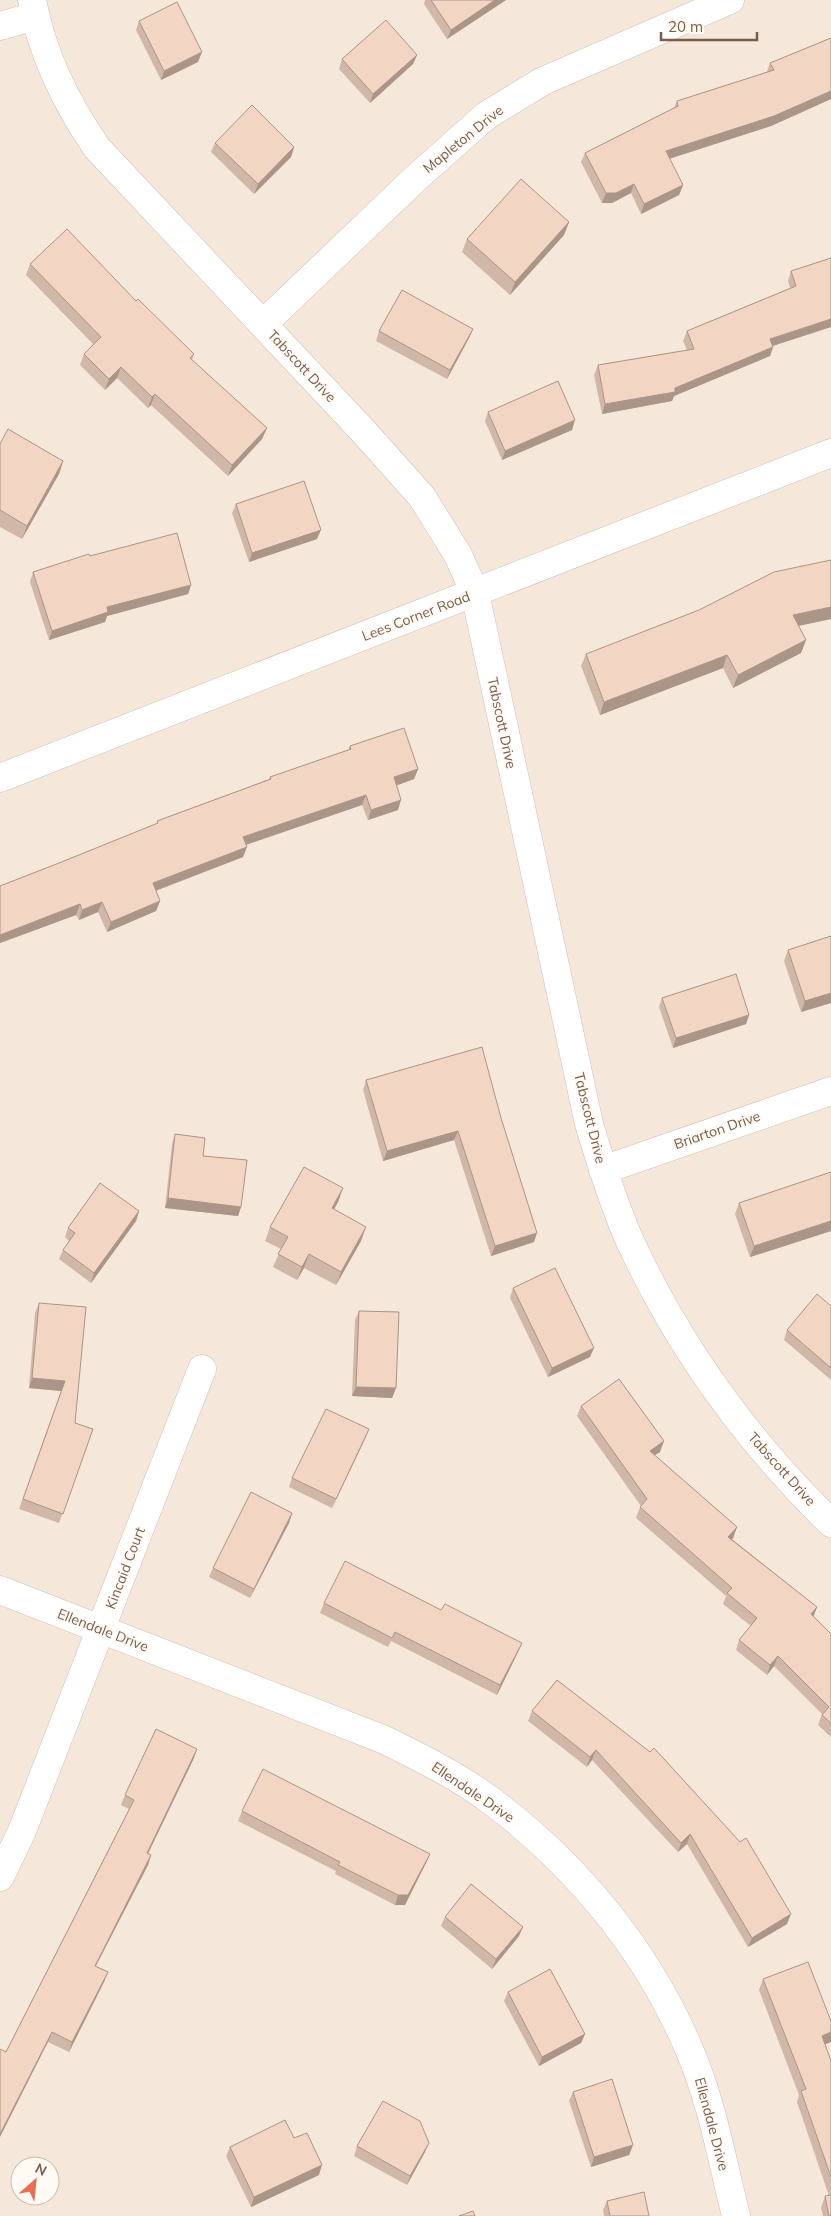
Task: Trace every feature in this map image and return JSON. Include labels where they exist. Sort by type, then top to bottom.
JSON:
[{"type":"street","name":"Mapleton Drive","points":[[263,324],[416,178],[487,115],[543,81],[730,0]]},
{"type":"street","name":"Tabscott Drive","points":[[34,8],[44,47],[65,98],[97,148],[263,324],[422,497],[458,555],[475,593],[589,1124],[603,1170],[629,1238],[673,1325],[708,1380],[771,1461],[831,1523]]},
{"type":"street","points":[[0,26],[34,8]]},
{"type":"street","name":"Lees Corner Road","points":[[0,778],[831,453]]},
{"type":"street","name":"Briarton Drive","points":[[603,1170],[831,1091]]},
{"type":"street","name":"Kincaid Court","points":[[0,1877],[22,1831],[202,1369]]},
{"type":"street","name":"Ellendale Drive","points":[[0,1590],[385,1740],[428,1761],[489,1799],[535,1836],[586,1888],[631,1944],[669,2005],[689,2049],[706,2095],[736,2216]]},
{"type":"shaded area","points":[[0,0],[831,0],[831,2216],[0,2216]]},
{"type":"building","points":[[431,0],[495,0],[451,30]]},
{"type":"building","points":[[177,2],[202,52],[164,71],[139,21]]},
{"type":"building","points":[[386,20],[417,55],[373,94],[342,59]]},
{"type":"building","points":[[831,38],[831,91],[774,116],[666,151],[683,185],[644,204],[634,184],[616,193],[606,193],[585,153],[678,106],[677,101],[774,70],[770,63]]},
{"type":"building","points":[[252,105],[294,147],[258,184],[215,143]]},
{"type":"building","points":[[521,179],[569,222],[515,282],[467,239]]},
{"type":"building","points":[[67,229],[136,301],[138,299],[194,354],[190,358],[267,428],[232,465],[155,394],[152,397],[121,367],[109,379],[84,354],[101,337],[30,264]]},
{"type":"building","points":[[831,258],[831,319],[770,339],[773,347],[675,388],[675,392],[605,404],[598,365],[694,349],[687,331],[796,286],[791,271]]},
{"type":"building","points":[[402,290],[473,329],[450,370],[379,331]]},
{"type":"building","points":[[558,381],[575,420],[505,451],[488,412]]},
{"type":"building","points":[[8,429],[63,461],[27,526],[0,510],[0,444]]},
{"type":"building","points":[[304,481],[321,530],[252,553],[236,504]]},
{"type":"building","points":[[177,533],[191,585],[107,607],[108,612],[52,631],[33,572],[89,554],[90,556]]},
{"type":"building","points":[[831,560],[831,607],[793,615],[806,640],[738,675],[727,655],[604,702],[586,654],[699,610],[774,572]]},
{"type":"building","points":[[404,728],[418,769],[394,777],[401,800],[371,810],[366,795],[243,837],[247,847],[153,883],[160,901],[111,922],[102,902],[82,910],[80,904],[0,935],[0,886],[158,823],[157,821],[271,779],[270,777],[351,749],[350,746]]},
{"type":"building","points":[[831,936],[831,993],[805,1001],[788,950]]},
{"type":"building","points":[[736,974],[749,1015],[676,1038],[662,998]]},
{"type":"building","points":[[482,1047],[501,1118],[537,1233],[495,1246],[458,1131],[387,1151],[366,1080]]},
{"type":"building","points":[[175,1134],[205,1138],[203,1156],[247,1160],[241,1207],[168,1198]]},
{"type":"building","points":[[304,1167],[343,1188],[332,1208],[366,1227],[341,1272],[309,1254],[302,1267],[278,1254],[288,1237],[270,1227]]},
{"type":"building","points":[[831,1172],[831,1221],[754,1246],[739,1203]]},
{"type":"building","points":[[100,1183],[139,1211],[94,1273],[63,1250],[75,1233],[68,1228]]},
{"type":"building","points":[[555,1268],[594,1348],[552,1368],[513,1288]]},
{"type":"building","points":[[817,1294],[831,1306],[831,1368],[787,1330]]},
{"type":"building","points":[[39,1303],[86,1307],[75,1423],[93,1429],[63,1514],[23,1499],[65,1381],[32,1378]]},
{"type":"building","points":[[359,1311],[399,1312],[396,1388],[356,1387]]},
{"type":"building","points":[[619,1379],[664,1441],[650,1451],[737,1527],[728,1537],[817,1607],[811,1614],[831,1634],[831,1723],[822,1715],[829,1707],[778,1656],[770,1665],[739,1640],[757,1618],[727,1593],[732,1588],[640,1507],[647,1499],[581,1406]]},
{"type":"building","points":[[326,1409],[369,1429],[336,1499],[292,1478]]},
{"type":"building","points":[[251,1492],[292,1513],[254,1589],[213,1568]]},
{"type":"building","points":[[345,1561],[441,1610],[445,1604],[522,1643],[500,1685],[395,1632],[392,1638],[324,1603]]},
{"type":"building","points":[[557,1680],[650,1752],[654,1748],[740,1842],[746,1838],[791,1914],[752,1938],[690,1834],[681,1843],[596,1750],[590,1757],[532,1711]]},
{"type":"building","points":[[156,1729],[197,1749],[147,1853],[151,1855],[95,1966],[108,1972],[72,2042],[52,2032],[0,2134],[0,2049],[6,2052],[134,1800],[125,1795]]},
{"type":"building","points":[[263,1769],[430,1854],[408,1895],[398,1895],[338,1865],[340,1862],[242,1811]]},
{"type":"building","points":[[471,1884],[523,1927],[496,1959],[445,1917]]},
{"type":"building","points":[[808,1962],[831,2021],[831,2032],[822,2036],[831,2061],[831,2177],[801,2091],[806,2089],[763,1979]]},
{"type":"building","points":[[550,1969],[585,2034],[542,2057],[508,1992]]},
{"type":"building","points":[[612,2079],[633,2145],[594,2157],[573,2092]]},
{"type":"building","points":[[383,2101],[420,2121],[429,2143],[410,2176],[357,2146]]},
{"type":"building","points":[[285,2120],[294,2138],[307,2133],[322,2165],[254,2197],[230,2147]]},
{"type":"building","points":[[644,2192],[649,2216],[610,2216],[607,2201]]},
{"type":"building","points":[[831,2195],[831,2216],[829,2216],[825,2196]]},
{"type":"building","points":[[473,2211],[475,2216],[459,2216]]}]
